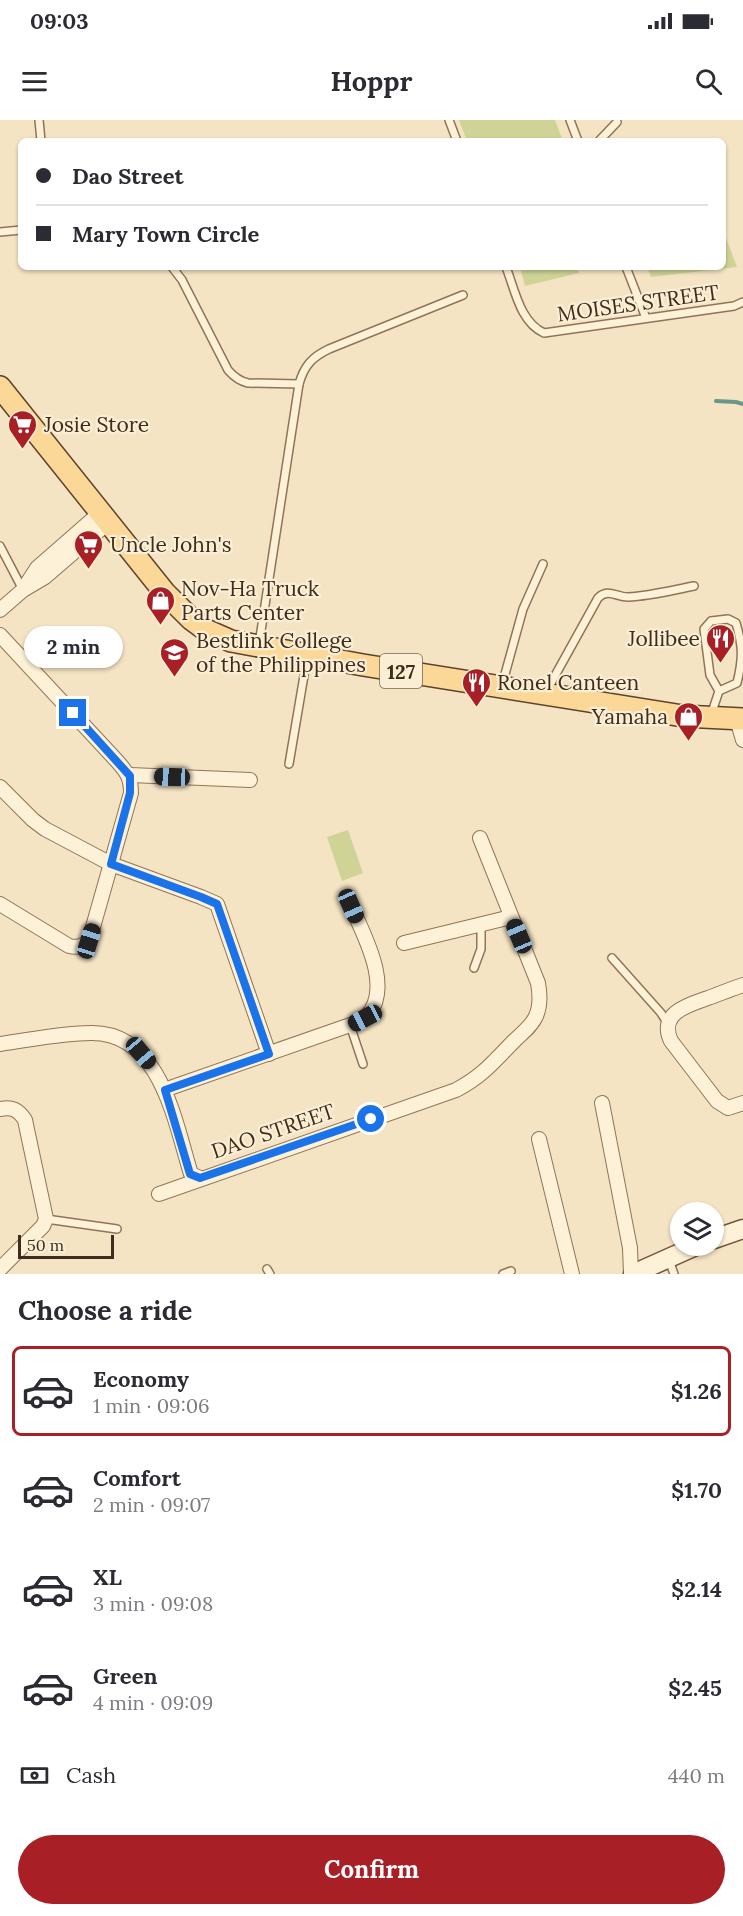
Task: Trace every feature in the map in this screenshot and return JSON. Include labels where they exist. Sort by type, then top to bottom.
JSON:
[{"type":"main road","name":"127","points":[[0,387],[165,593],[191,619],[206,630],[231,641],[258,647],[683,716],[740,719]]},
{"type":"main road","points":[[724,1236],[742,1231]]},
{"type":"main road","points":[[632,1274],[671,1266],[684,1256]]},
{"type":"street","points":[[0,610],[23,590],[45,577],[105,517]]},
{"type":"street","points":[[0,634],[130,776],[130,793],[89,941],[83,946],[69,946],[0,904]]},
{"type":"street","points":[[740,719],[743,740]]},
{"type":"street","points":[[130,776],[249,780]]},
{"type":"street","points":[[0,787],[17,806],[39,824],[111,864],[217,904],[269,1054]]},
{"type":"street","name":"DAO STREET","points":[[159,1194],[456,1090],[473,1082],[530,1026],[537,1015],[540,1002],[538,983],[480,838]]},
{"type":"street","points":[[165,1090],[365,1018],[374,1005],[377,988],[376,972],[369,945],[351,906]]},
{"type":"street","points":[[404,943],[511,917]]},
{"type":"street","points":[[743,985],[683,1007],[676,1012],[668,1024],[671,1041],[717,1101],[728,1108],[743,1102]]},
{"type":"street","points":[[0,1044],[92,1032],[113,1036],[141,1053],[153,1068],[165,1090],[190,1174],[200,1178]]},
{"type":"street","points":[[603,1103],[630,1248],[632,1274]]},
{"type":"street","points":[[0,1109],[12,1108],[26,1120],[46,1219],[43,1226],[0,1269]]},
{"type":"street","points":[[539,1139],[572,1274]]},
{"type":"lane","points":[[39,120],[41,138]]},
{"type":"lane","points":[[449,120],[456,138]]},
{"type":"lane","points":[[570,120],[577,138]]},
{"type":"lane","points":[[602,138],[617,122]]},
{"type":"lane","points":[[0,232],[18,230]]},
{"type":"lane","points":[[174,270],[234,377],[248,383],[299,384]]},
{"type":"lane","name":"MOISES STREET","points":[[507,270],[526,319],[534,328],[544,333],[734,306],[743,302]]},
{"type":"lane","points":[[627,270],[646,318]]},
{"type":"lane","points":[[258,647],[299,384],[308,363],[317,354],[463,295]]},
{"type":"lane","points":[[0,546],[23,590]]},
{"type":"lane","points":[[502,687],[523,609],[543,564]]},
{"type":"lane","points":[[544,694],[603,593],[629,597],[694,586]]},
{"type":"lane","points":[[710,717],[719,691],[737,683],[742,663],[741,641],[736,623],[728,619],[711,621],[705,629],[710,675],[719,691]]},
{"type":"lane","points":[[289,764],[308,655]]},
{"type":"lane","points":[[474,968],[481,949],[481,925]]},
{"type":"lane","points":[[612,958],[661,1012],[668,1024]]},
{"type":"lane","points":[[350,1025],[363,1064]]},
{"type":"lane","points":[[46,1219],[117,1229]]},
{"type":"lane","points":[[503,1274],[511,1271]]},
{"type":"green space","points":[[459,120],[555,120],[562,138],[466,138]]},
{"type":"green space","points":[[726,238],[737,267],[726,268]]},
{"type":"green space","points":[[521,270],[578,270],[579,273],[525,286]]},
{"type":"green space","points":[[648,270],[711,270],[651,277]]},
{"type":"green space","points":[[348,830],[363,873],[342,881],[327,837]]},
{"type":"waterway","points":[[716,401],[743,404]]},
{"type":"place","name":"Josie Store","points":[[23,450]]},
{"type":"place","name":"Uncle John's","points":[[89,570]]},
{"type":"place","name":"Nov-Ha Truck Parts Center","points":[[160,626]]},
{"type":"place","name":"Jollibee","points":[[721,664]]},
{"type":"place","name":"Bestlink College of the Philippines","points":[[175,678]]},
{"type":"place","name":"Ronel Canteen","points":[[476,708]]},
{"type":"place","name":"Yamaha","points":[[689,742]]},
{"type":"route","points":[[73,713],[130,776],[130,793],[111,864],[217,904],[269,1054],[165,1090],[190,1174],[200,1178],[371,1119]]}]
